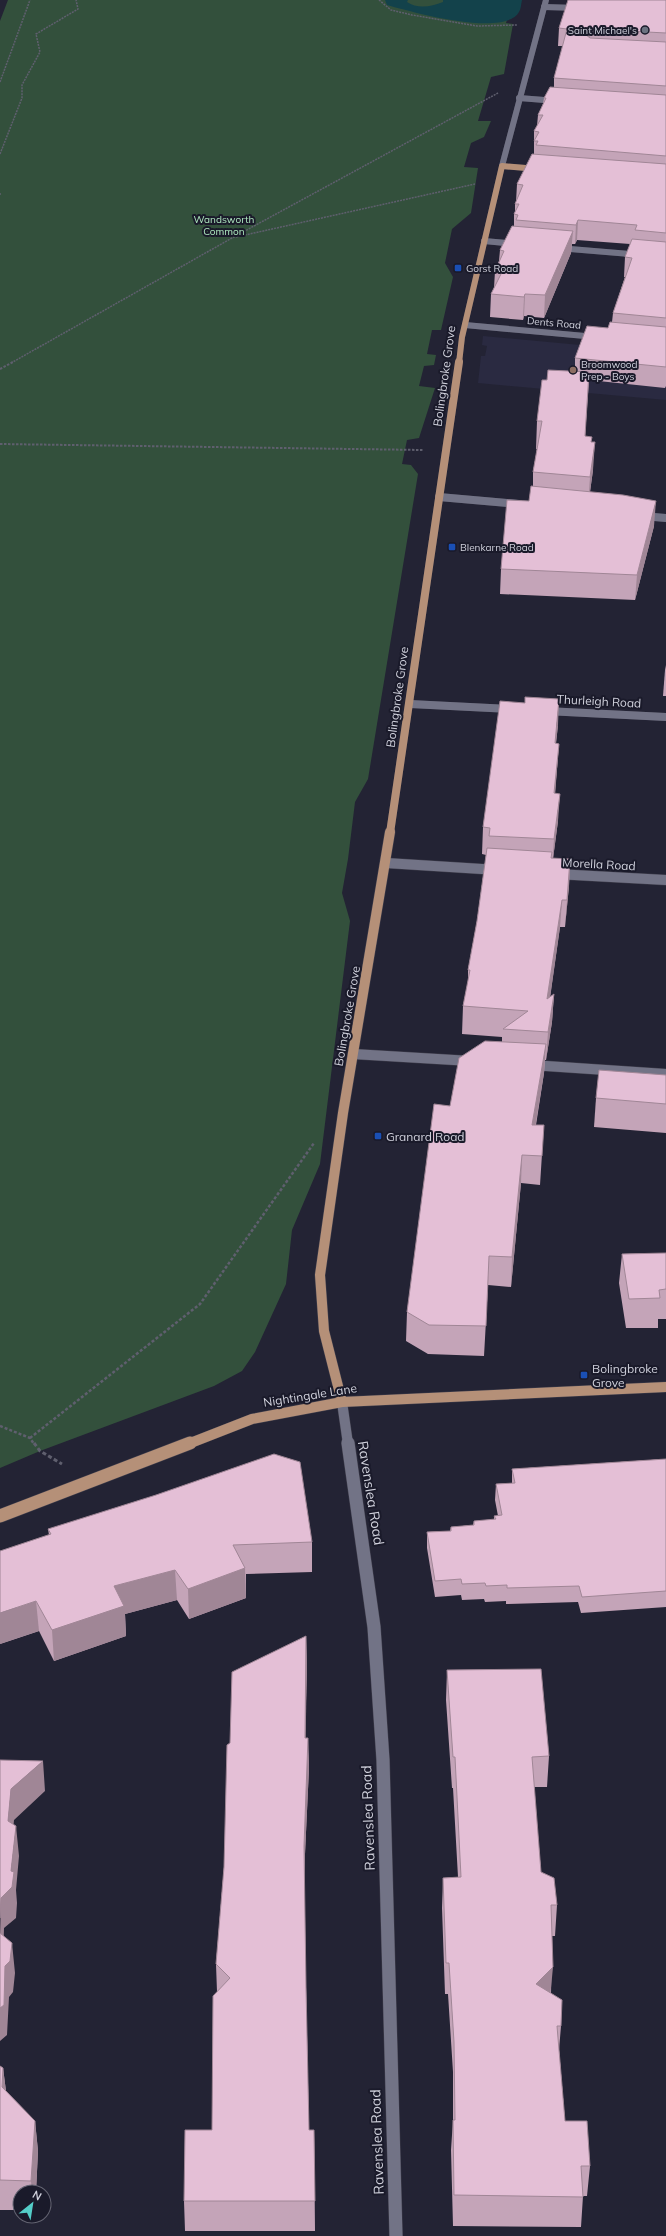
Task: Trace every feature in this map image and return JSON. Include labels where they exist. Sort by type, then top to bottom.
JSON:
[{"type":"main road","points":[[502,166],[543,169]]},
{"type":"main road","name":"Bolingbroke Grove","points":[[342,1402],[324,1331],[320,1275],[343,1113],[386,863],[464,325],[502,166]]},
{"type":"main road","name":"Nightingale Lane","points":[[0,1516],[252,1419],[342,1402],[666,1387]]},
{"type":"street","name":"Bolingbroke Grove","points":[[502,166],[546,0]]},
{"type":"street","points":[[544,6],[581,8]]},
{"type":"street","points":[[520,98],[563,101]]},
{"type":"street","points":[[484,241],[528,245]]},
{"type":"street","points":[[551,247],[666,257]]},
{"type":"street","name":"Dents Road","points":[[464,325],[604,338]]},
{"type":"street","points":[[439,497],[527,505]]},
{"type":"street","points":[[635,515],[666,518]]},
{"type":"street","points":[[410,704],[521,709]]},
{"type":"street","name":"Thurleigh Road","points":[[537,710],[666,716]]},
{"type":"street","points":[[386,863],[508,871]]},
{"type":"street","name":"Morella Road","points":[[548,873],[666,880]]},
{"type":"street","points":[[353,1054],[479,1062]]},
{"type":"street","points":[[518,1064],[666,1074]]},
{"type":"street","name":"Ravenslea Road","points":[[342,1402],[374,1627],[382,1760],[396,2236]]},
{"type":"path","points":[[0,82],[30,0]]},
{"type":"path","points":[[0,154],[22,98],[22,85],[40,52],[36,34],[78,9],[76,0]]},
{"type":"path","points":[[379,0],[384,6],[391,10],[471,25],[521,25]]},
{"type":"path","points":[[0,369],[232,238],[501,92]]},
{"type":"path","points":[[232,238],[478,183]]},
{"type":"path","points":[[0,444],[424,450]]},
{"type":"path","points":[[30,1438],[200,1304],[306,1152],[343,1113]]},
{"type":"path","points":[[0,1426],[30,1438],[40,1451],[90,1482]]},
{"type":"shaded area","points":[[385,0],[408,0],[407,2],[415,6],[429,6],[443,2],[443,0],[522,0],[519,12],[510,19],[496,23],[477,23],[457,21],[416,13],[387,5]]},
{"type":"shaded area","name":"Broomwood Prep - Boys","points":[[483,336],[666,353],[666,400],[478,383],[481,356],[485,356],[487,346],[482,345]]},
{"type":"green space","name":"Wandsworth Common","points":[[8,0],[513,0],[506,23],[513,24],[504,74],[491,77],[478,121],[491,121],[484,137],[471,143],[464,167],[478,168],[471,213],[452,229],[445,263],[453,277],[441,330],[432,330],[427,354],[436,355],[434,365],[424,366],[419,386],[435,388],[419,438],[407,440],[402,464],[411,465],[418,474],[368,779],[355,802],[342,893],[350,921],[320,1164],[292,1230],[286,1284],[255,1352],[242,1371],[214,1386],[40,1451],[0,1468],[0,21]]},
{"type":"building","points":[[568,0],[666,0],[666,33],[590,29],[585,34],[590,38],[666,42],[666,86],[554,78],[567,29],[559,28]]},
{"type":"building","points":[[550,87],[666,95],[666,156],[536,145],[538,141],[534,141],[539,132],[534,131],[543,115],[538,115]]},
{"type":"building","points":[[532,154],[666,164],[666,233],[635,230],[637,225],[578,220],[576,225],[516,220],[518,215],[514,214],[519,204],[515,204],[523,185],[517,184]]},
{"type":"building","points":[[512,226],[573,231],[545,295],[525,294],[524,297],[491,294],[502,272],[495,271],[504,251],[500,250]]},
{"type":"building","points":[[632,239],[666,242],[666,318],[613,313],[632,258],[625,257]]},
{"type":"building","points":[[610,322],[666,327],[666,367],[575,358],[587,326],[608,328]]},
{"type":"building","points":[[548,370],[589,372],[585,436],[592,437],[591,442],[595,442],[590,477],[533,472],[542,421],[537,421],[542,380],[547,380]]},
{"type":"building","points":[[531,486],[623,495],[656,501],[637,575],[501,569],[507,500],[529,501]]},
{"type":"building","points":[[525,697],[559,699],[555,743],[559,744],[554,793],[560,794],[554,839],[489,836],[490,828],[483,827],[500,701],[525,703]]},
{"type":"building","points":[[487,848],[552,852],[551,858],[570,859],[567,900],[562,900],[547,999],[554,994],[548,1032],[503,1029],[528,1011],[463,1006],[470,970],[468,970],[477,921]]},
{"type":"building","points":[[485,1041],[546,1044],[532,1125],[544,1125],[542,1156],[522,1155],[512,1257],[489,1256],[486,1326],[429,1325],[407,1312],[434,1104],[450,1106],[459,1058]]},
{"type":"building","points":[[599,1070],[666,1075],[666,1104],[596,1098]]},
{"type":"building","points":[[666,1253],[666,1289],[659,1290],[660,1298],[629,1299],[622,1254]]},
{"type":"building","points":[[274,1454],[300,1462],[312,1542],[233,1545],[245,1568],[188,1589],[175,1570],[114,1586],[124,1606],[52,1630],[36,1601],[0,1613],[0,1551],[51,1534],[48,1529],[156,1495]]},
{"type":"building","points":[[666,1459],[666,1591],[582,1597],[579,1586],[507,1588],[507,1585],[486,1586],[485,1583],[462,1584],[461,1579],[435,1581],[427,1532],[451,1531],[451,1527],[474,1525],[474,1521],[496,1519],[494,1516],[502,1515],[496,1484],[515,1483],[512,1469]]},
{"type":"building","points":[[306,1636],[305,1738],[308,1738],[304,1846],[306,1987],[309,2130],[314,2130],[315,2201],[184,2201],[185,2130],[212,2130],[213,1996],[230,1978],[216,1964],[224,1867],[227,1745],[230,1743],[232,1672]]},
{"type":"building","points":[[541,1669],[549,1756],[532,1757],[541,1872],[554,1878],[557,1905],[551,1905],[553,1967],[536,1984],[562,2000],[561,2026],[557,2026],[565,2121],[587,2121],[590,2166],[581,2166],[583,2197],[454,2195],[454,2042],[449,1963],[446,1963],[443,1878],[461,1877],[455,1757],[453,1757],[447,1670]]},
{"type":"building","points":[[0,1760],[43,1761],[11,1789],[8,1821],[16,1826],[11,1871],[14,1872],[12,1887],[1,1898],[0,1918]]},
{"type":"building","points":[[0,1933],[12,1943],[10,1961],[5,1966],[4,2005],[0,2008]]},
{"type":"building","points":[[0,2066],[3,2068],[2,2087],[35,2121],[31,2181],[0,2180]]},
{"type":"place","name":"Saint Michael's","points":[[645,30]]},
{"type":"place","name":"Gorst Road","points":[[458,268]]},
{"type":"place","name":"Broomwood Prep - Boys","points":[[573,370]]},
{"type":"place","name":"Blenkarne Road","points":[[452,547]]},
{"type":"place","name":"Granard Road","points":[[378,1136]]},
{"type":"place","name":"Bolingbroke Grove","points":[[584,1375]]}]
